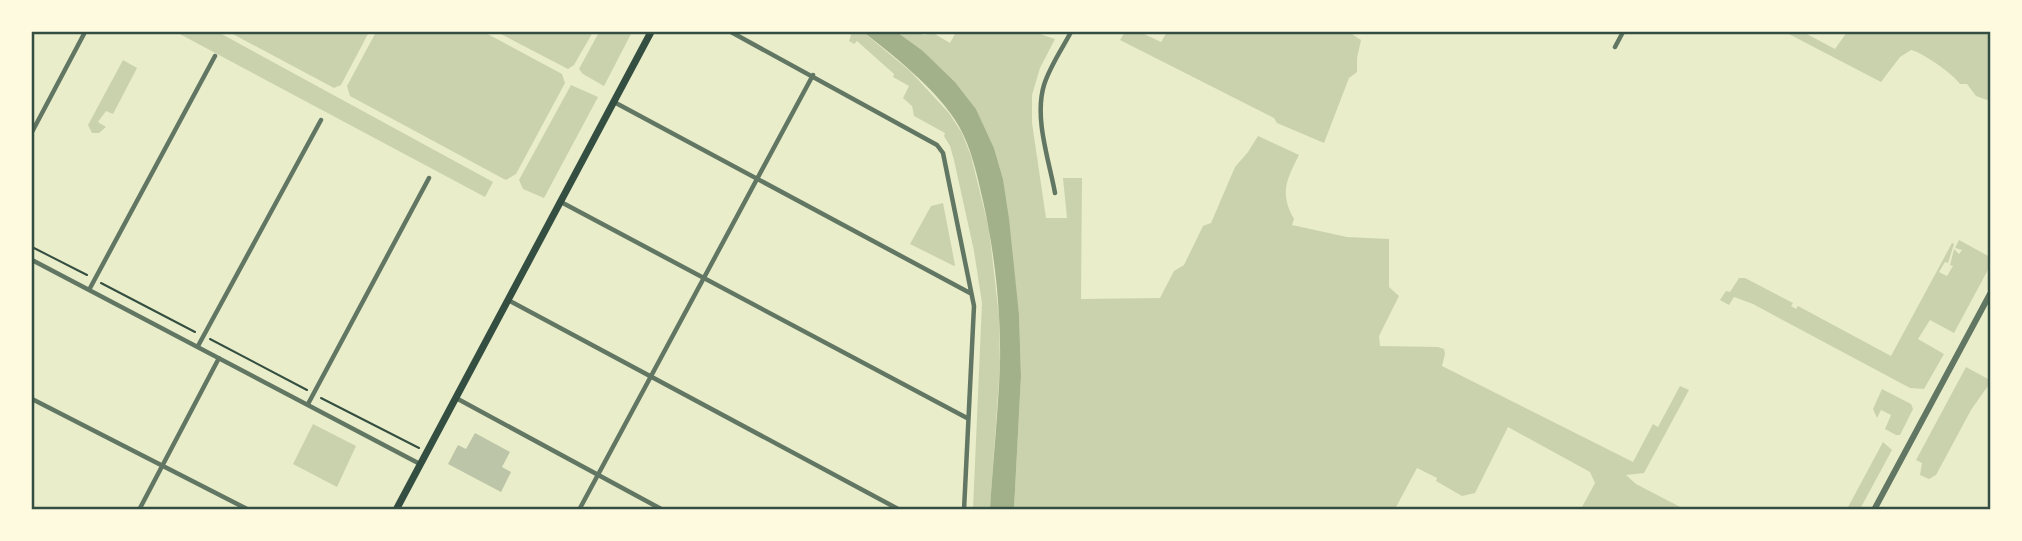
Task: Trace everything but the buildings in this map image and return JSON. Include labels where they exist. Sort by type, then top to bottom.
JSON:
[{"type":"main road","points":[[396,509],[651,32]]},
{"type":"street","points":[[32,132],[85,32]]},
{"type":"street","points":[[731,32],[939,147],[946,165],[974,306],[964,509]]},
{"type":"street","points":[[1055,193],[1044,134],[1042,93],[1051,69],[1071,32]]},
{"type":"street","points":[[1615,47],[1623,32]]},
{"type":"street","points":[[89,290],[215,56]]},
{"type":"street","points":[[579,509],[813,75]]},
{"type":"street","points":[[613,102],[971,293]]},
{"type":"street","points":[[198,346],[321,120]]},
{"type":"street","points":[[308,404],[429,178]]},
{"type":"street","points":[[560,201],[968,418]]},
{"type":"street","points":[[32,260],[419,464]]},
{"type":"street","points":[[1874,509],[1990,294]]},
{"type":"street","points":[[507,300],[901,509]]},
{"type":"street","points":[[139,509],[219,358]]},
{"type":"street","points":[[455,398],[663,509]]},
{"type":"street","points":[[32,399],[249,509]]},
{"type":"path","points":[[32,247],[83,274]]},
{"type":"path","points":[[108,286],[193,331]]},
{"type":"path","points":[[217,344],[303,388]]},
{"type":"path","points":[[326,400],[414,446]]},
{"type":"shaded area","points":[[176,32],[218,32],[493,182],[485,197]]},
{"type":"shaded area","points":[[229,32],[369,32],[341,85],[334,88]]},
{"type":"shaded area","points":[[376,32],[484,32],[562,74],[565,83],[516,174],[506,180],[350,96],[347,86]]},
{"type":"shaded area","points":[[497,32],[593,32],[574,65],[568,69]]},
{"type":"shaded area","points":[[599,32],[632,32],[604,86],[579,69]]},
{"type":"shaded area","points":[[846,32],[863,32],[910,71],[949,113],[962,133],[971,156],[989,229],[999,316],[1000,365],[990,509],[973,509],[982,303],[974,251],[950,146],[945,133],[914,116],[912,106],[903,98],[909,86],[893,77],[894,74],[857,41],[854,44],[849,41],[851,35]]},
{"type":"shaded area","points":[[863,32],[897,32],[923,51],[955,82],[976,109],[994,148],[1003,179],[1019,314],[1021,376],[1014,509],[990,509],[1000,365],[999,324],[991,241],[972,159],[955,120],[933,92]]},
{"type":"shaded area","points":[[897,32],[924,35],[933,33],[950,43],[956,32],[1034,32],[1055,39],[1040,68],[1032,95],[1032,123],[1046,218],[1067,218],[1063,178],[1082,178],[1081,299],[1160,298],[1174,271],[1184,265],[1203,226],[1211,223],[1235,167],[1258,136],[1299,155],[1286,186],[1289,210],[1294,219],[1292,225],[1347,237],[1389,239],[1389,287],[1399,296],[1379,336],[1380,346],[1444,349],[1442,366],[1633,462],[1653,424],[1658,427],[1680,386],[1689,390],[1644,473],[1626,475],[1636,484],[1684,509],[1581,509],[1595,483],[1590,472],[1508,427],[1475,493],[1462,496],[1417,468],[1395,509],[1014,509],[1021,376],[1019,314],[1003,179],[994,148],[976,109],[955,82],[923,51]]},
{"type":"shaded area","points":[[1125,32],[1140,32],[1161,42],[1167,32],[1349,32],[1361,40],[1357,72],[1349,78],[1324,143],[1277,123],[1274,118],[1120,40]]},
{"type":"shaded area","points":[[1785,32],[1803,32],[1835,49],[1847,32],[1990,32],[1990,101],[1976,96],[1967,84],[1960,84],[1937,64],[1911,50],[1900,57],[1881,82]]},
{"type":"shaded area","points":[[123,60],[137,68],[113,114],[106,111],[98,122],[106,127],[99,133],[92,133],[88,125]]},
{"type":"shaded area","points":[[571,85],[598,97],[544,198],[523,189],[519,180]]},
{"type":"shaded area","points":[[943,203],[954,266],[910,244],[931,206]]},
{"type":"shaded area","points":[[1959,240],[1990,257],[1990,266],[1954,333],[1930,320],[1918,339],[1944,354],[1924,389],[1910,388],[1753,304],[1734,297],[1729,305],[1720,300],[1726,291],[1730,292],[1739,278],[1745,278],[1793,303],[1791,306],[1796,309],[1798,306],[1891,356],[1952,243],[1954,244],[1948,263],[1945,262],[1939,272],[1947,276],[1953,266],[1950,265],[1954,249],[1959,254],[1962,250],[1955,248]]},
{"type":"shaded area","points":[[1966,367],[1990,380],[1990,383],[1971,410],[1936,475],[1929,479],[1920,475],[1922,463],[1916,460]]},
{"type":"shaded area","points":[[1882,389],[1911,404],[1913,409],[1900,435],[1885,429],[1891,415],[1881,410],[1877,418],[1873,409]]},
{"type":"shaded area","points":[[313,424],[356,446],[337,487],[293,464]]},
{"type":"shaded area","points":[[1883,442],[1892,450],[1860,509],[1847,509]]}]
